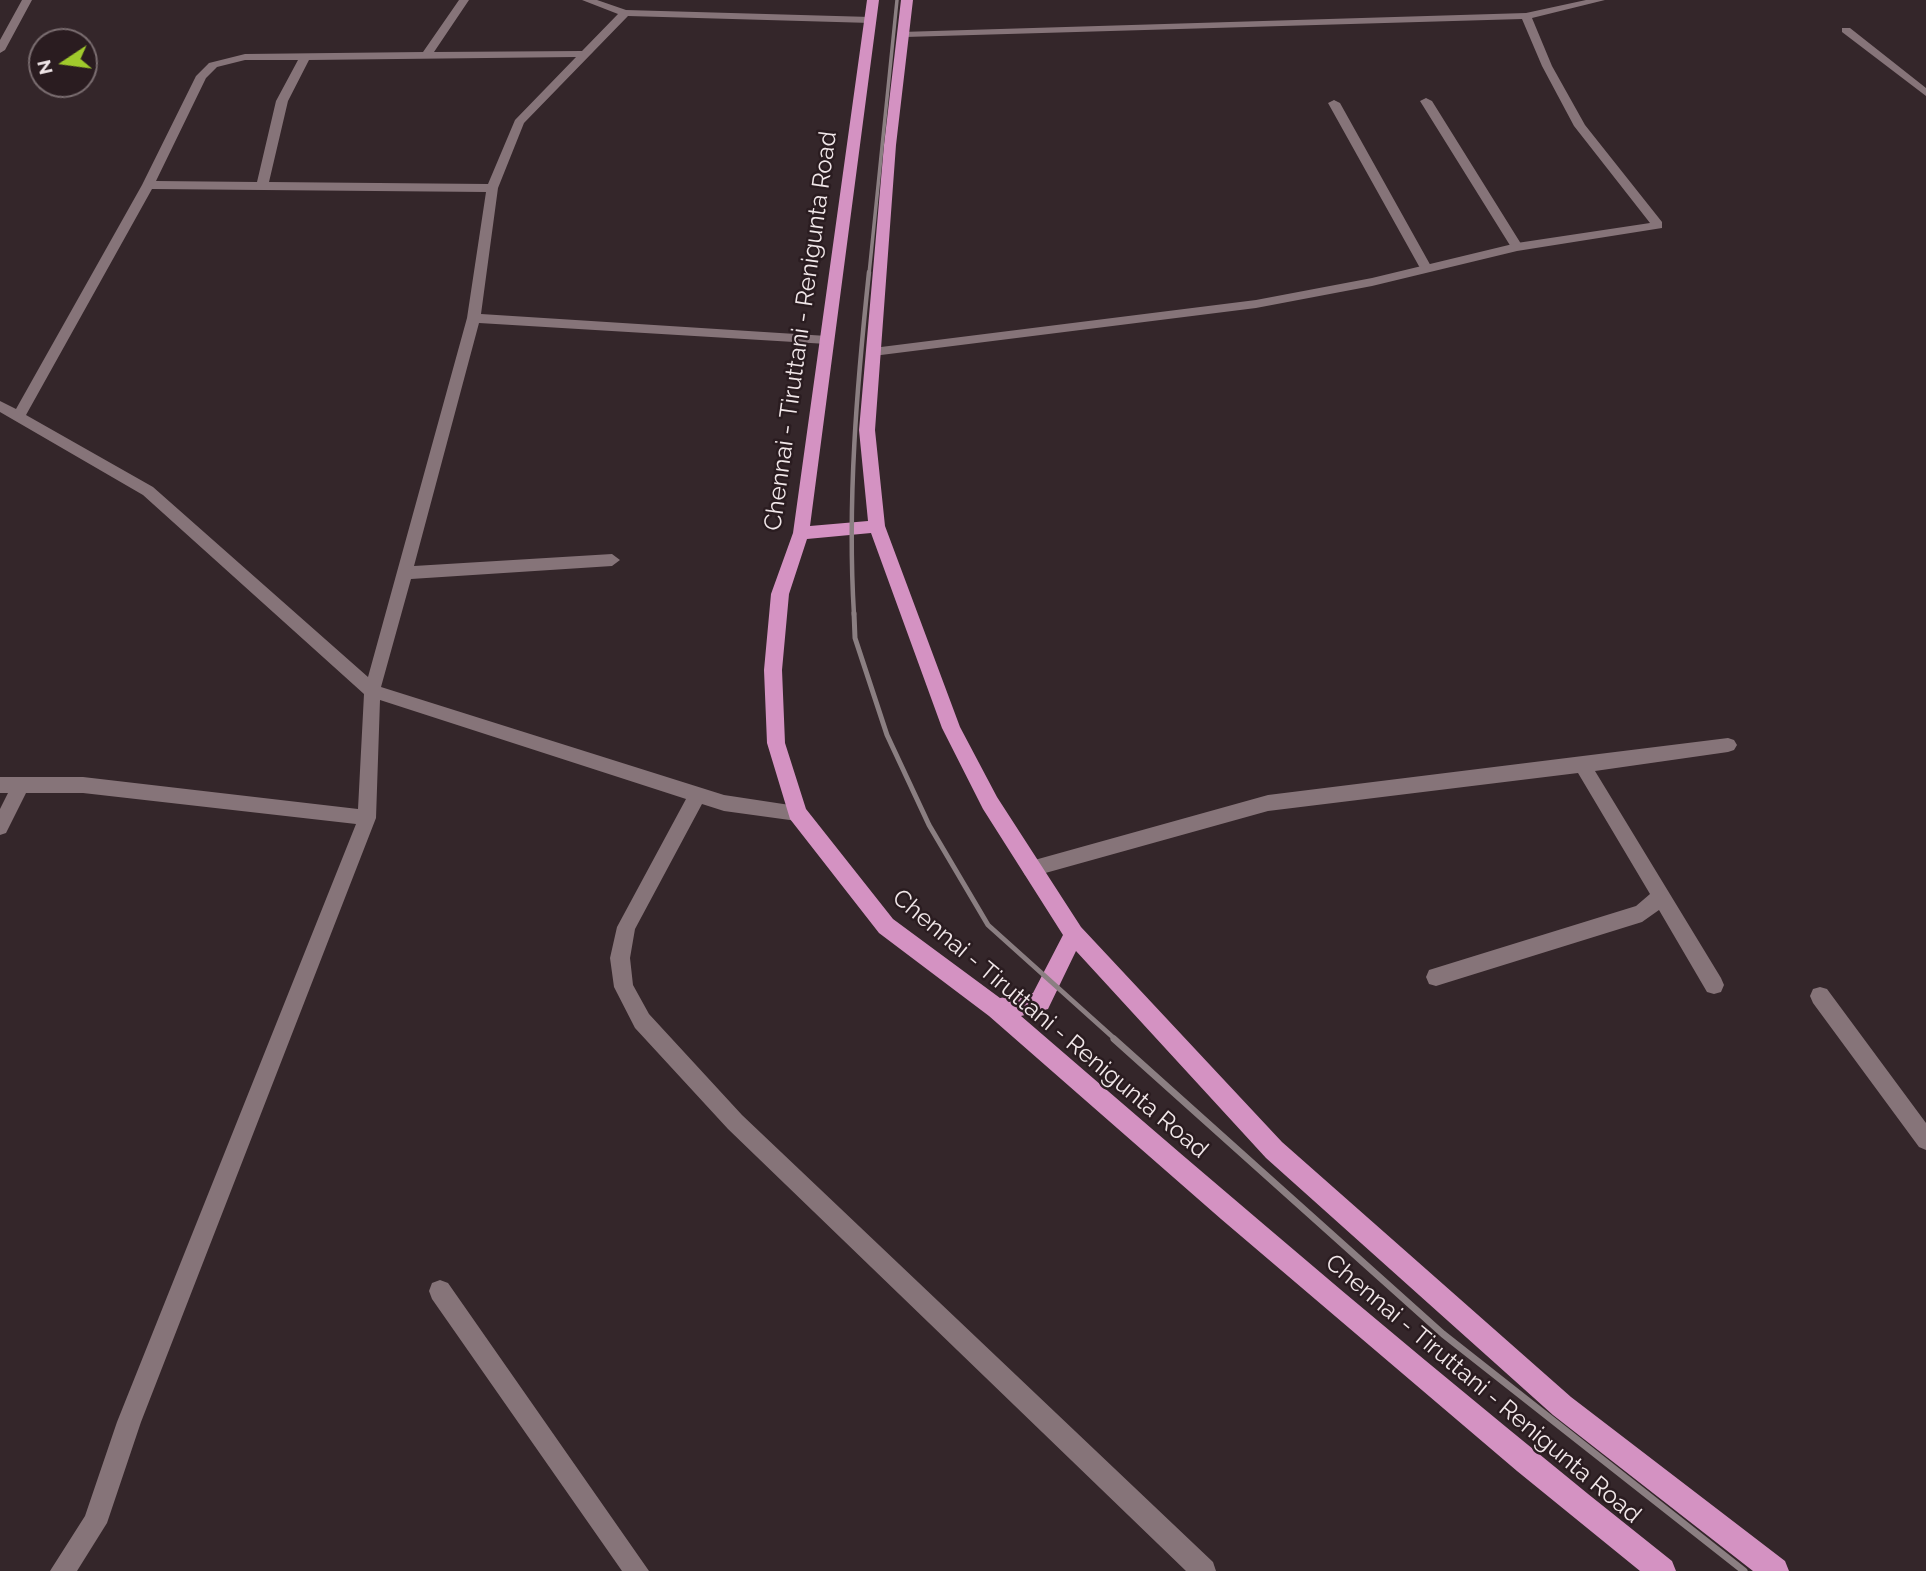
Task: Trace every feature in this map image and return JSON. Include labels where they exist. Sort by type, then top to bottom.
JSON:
[{"type":"highway","name":"Chennai - Tiruttani - Renigunta Road","points":[[907,0],[890,145],[867,430],[877,526],[951,728],[990,803],[1074,934],[1274,1150],[1562,1406],[1775,1571]]},
{"type":"highway","name":"Chennai - Tiruttani - Renigunta Road","points":[[872,10],[801,533],[780,594],[774,670],[776,743],[797,813],[886,926],[997,1009],[1504,1444],[1662,1571]]},
{"type":"highway","points":[[801,533],[877,526]]},
{"type":"highway","points":[[997,1009],[1040,1002],[1074,934]]},
{"type":"street","points":[[0,50],[27,0]]},
{"type":"street","points":[[426,56],[464,0]]},
{"type":"street","points":[[587,0],[625,13],[872,10]]},
{"type":"street","points":[[905,34],[1491,13],[1526,16],[1600,0]]},
{"type":"street","points":[[62,1571],[95,1523],[129,1422],[367,818],[372,691],[474,318],[492,188],[519,122],[625,13]]},
{"type":"street","points":[[873,352],[1256,304],[1372,282],[1517,247],[1658,225],[1580,126],[1547,66],[1526,16]]},
{"type":"street","points":[[1846,30],[1926,93]]},
{"type":"street","points":[[19,415],[148,185],[201,76],[213,65],[246,57],[585,54]]},
{"type":"street","points":[[262,187],[282,101],[305,57]]},
{"type":"street","points":[[1426,100],[1517,247]]},
{"type":"street","points":[[1334,103],[1426,268]]},
{"type":"street","points":[[148,185],[492,188]]},
{"type":"street","points":[[474,318],[827,340]]},
{"type":"street","points":[[0,406],[148,491],[372,691],[724,803],[797,813]]},
{"type":"street","points":[[404,573],[612,560]]},
{"type":"street","points":[[1031,869],[1268,803],[1728,745]]},
{"type":"street","points":[[1582,765],[1714,985]]},
{"type":"street","points":[[0,785],[83,785],[367,818]]},
{"type":"street","points":[[0,827],[21,785]]},
{"type":"street","points":[[698,794],[626,927],[620,958],[624,987],[642,1021],[735,1122],[1204,1571]]},
{"type":"street","points":[[1436,976],[1642,913],[1661,896]]},
{"type":"street","points":[[1820,996],[1926,1140]]},
{"type":"street","points":[[440,1291],[637,1571]]},
{"type":"railway","points":[[869,274],[897,0]]},
{"type":"railway","points":[[854,615],[854,443],[869,272]]},
{"type":"railway","points":[[854,613],[855,638],[887,735],[929,825],[988,925],[1116,1040]]},
{"type":"railway","points":[[1114,1039],[1443,1334],[1744,1571]]}]
